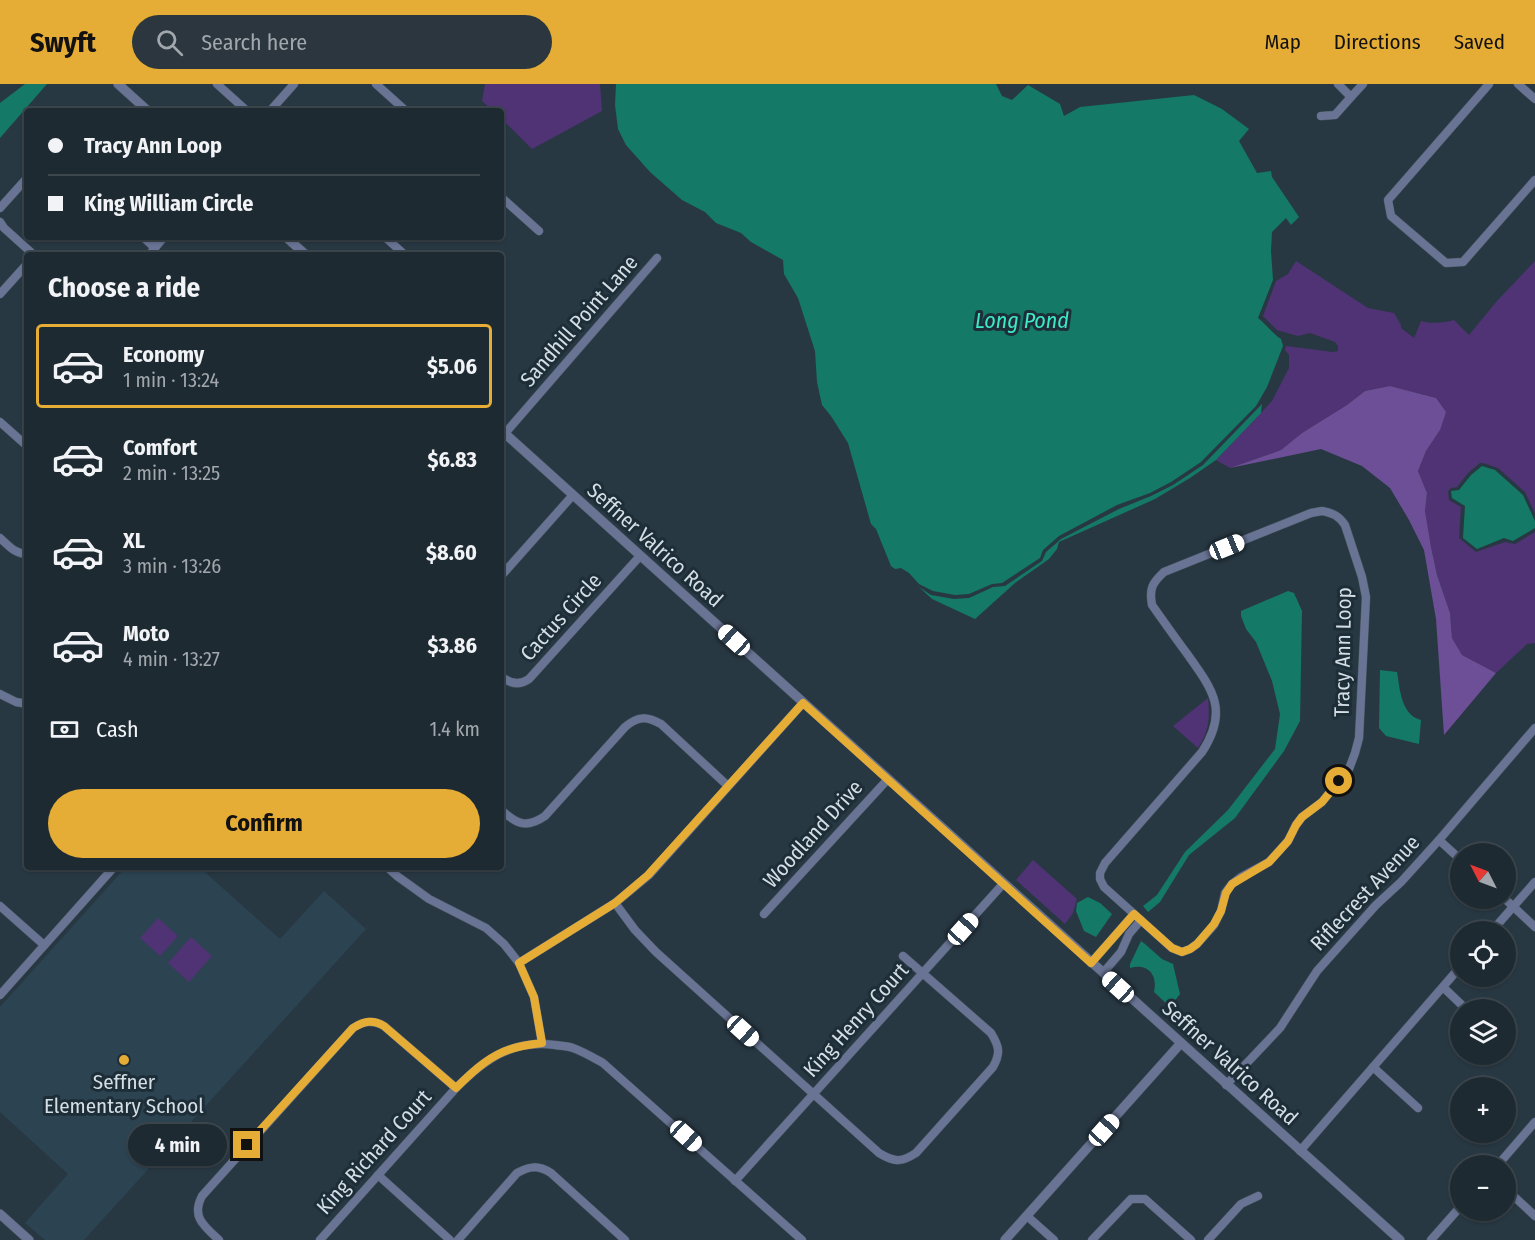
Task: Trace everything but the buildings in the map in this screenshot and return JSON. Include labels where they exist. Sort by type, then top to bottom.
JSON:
[{"type":"street","points":[[118,84],[145,108]]},
{"type":"street","points":[[217,84],[244,108]]},
{"type":"street","points":[[273,108],[294,84]]},
{"type":"street","points":[[376,84],[403,108]]},
{"type":"street","points":[[1338,84],[1352,96]]},
{"type":"street","points":[[1321,116],[1335,115],[1363,84]]},
{"type":"street","points":[[1489,84],[1388,200],[1391,216],[1446,263],[1463,262],[1535,180]]},
{"type":"street","points":[[1518,84],[1535,99]]},
{"type":"street","points":[[0,208],[24,181]]},
{"type":"street","points":[[504,200],[539,231]]},
{"type":"street","points":[[0,222],[31,252]]},
{"type":"street","points":[[146,240],[155,248]]},
{"type":"street","points":[[152,252],[162,240]]},
{"type":"street","points":[[289,240],[303,252]]},
{"type":"street","points":[[388,240],[402,252]]},
{"type":"street","name":"Sandhill Point Lane","points":[[504,432],[605,320],[657,258]]},
{"type":"street","points":[[0,294],[24,267]]},
{"type":"street","points":[[0,422],[24,443]]},
{"type":"street","name":"Seffner Valrico Road","points":[[504,436],[573,495],[1400,1240]]},
{"type":"street","points":[[504,573],[573,495]]},
{"type":"street","name":"Tracy Ann Loop","points":[[1322,511],[1332,513],[1341,518],[1345,525],[1366,597],[1359,738],[1349,769],[1322,802],[1302,817],[1288,841],[1269,862],[1232,884],[1214,924],[1197,944],[1182,952],[1172,948],[1141,920],[1104,887],[1100,873],[1105,863],[1202,752],[1216,724],[1214,696],[1207,681],[1152,605],[1150,596],[1152,586],[1164,572],[1311,513],[1322,511]]},
{"type":"street","points":[[0,538],[13,550],[24,554]]},
{"type":"street","name":"Cactus Circle","points":[[504,679],[513,684],[529,679],[640,556]]},
{"type":"street","points":[[0,694],[24,703]]},
{"type":"street","points":[[519,963],[615,903],[648,875],[803,703]]},
{"type":"street","points":[[504,813],[519,823],[536,822],[545,816],[625,727],[633,720],[641,718],[651,719],[661,724],[728,786]]},
{"type":"street","name":"Riflecrest Avenue","points":[[1226,1085],[1280,1028],[1317,971],[1376,905],[1401,882],[1439,840],[1535,728]]},
{"type":"street","name":"Woodland Drive","points":[[765,914],[888,779]]},
{"type":"street","points":[[1439,840],[1450,850]]},
{"type":"street","points":[[0,994],[111,870]]},
{"type":"street","points":[[390,870],[429,899],[486,928],[504,944],[519,963],[534,997],[542,1043]]},
{"type":"street","points":[[1516,904],[1535,882]]},
{"type":"street","name":"King Henry Court","points":[[735,1181],[1004,884]]},
{"type":"street","points":[[615,903],[635,930],[656,952],[813,1095],[879,1153],[888,1159],[898,1160],[906,1159],[924,1144],[993,1067],[998,1051],[997,1043],[991,1033],[903,956]]},
{"type":"street","points":[[0,906],[44,945]]},
{"type":"street","points":[[1501,921],[1511,909]]},
{"type":"street","points":[[1515,909],[1535,927]]},
{"type":"street","points":[[1091,963],[1134,914]]},
{"type":"street","points":[[1103,974],[1141,920]]},
{"type":"street","points":[[1111,940],[1122,950]]},
{"type":"street","points":[[1300,1151],[1450,979]]},
{"type":"street","points":[[1443,987],[1456,999]]},
{"type":"street","points":[[219,1240],[200,1219],[198,1203],[202,1196],[360,1023],[377,1022],[384,1026],[456,1088]]},
{"type":"street","name":"King Richard Court","points":[[320,1240],[475,1069],[494,1056],[518,1047],[542,1043],[573,1048],[603,1063],[802,1240]]},
{"type":"street","points":[[1005,1240],[1181,1043]]},
{"type":"street","points":[[1373,1067],[1418,1108]]},
{"type":"street","points":[[1506,1155],[1535,1122]]},
{"type":"street","points":[[458,1240],[517,1173],[535,1166],[551,1173],[625,1240]]},
{"type":"street","points":[[378,1175],[450,1240]]},
{"type":"street","points":[[1208,1240],[1240,1204],[1258,1196]]},
{"type":"street","points":[[1516,1198],[1535,1216]]},
{"type":"street","points":[[1092,1240],[1131,1199],[1145,1199],[1191,1240]]},
{"type":"street","points":[[0,1214],[30,1240]]},
{"type":"street","points":[[1027,1216],[1054,1240]]},
{"type":"street","points":[[1431,1240],[1450,1218]]},
{"type":"shaded area","points":[[485,84],[600,84],[602,111],[532,149],[504,121],[504,108],[490,108],[482,101]]},
{"type":"shaded area","points":[[1296,261],[1368,308],[1394,313],[1401,328],[1414,338],[1421,321],[1437,323],[1454,320],[1469,335],[1535,261],[1535,513],[1525,492],[1498,468],[1483,463],[1468,473],[1457,487],[1448,491],[1449,500],[1461,507],[1459,538],[1476,552],[1505,542],[1515,544],[1535,532],[1535,643],[1527,644],[1496,673],[1462,655],[1452,638],[1450,613],[1437,575],[1425,511],[1427,493],[1418,471],[1426,451],[1440,430],[1436,398],[1390,386],[1365,391],[1302,433],[1281,450],[1230,468],[1216,460],[1272,401],[1289,368],[1286,346],[1338,351],[1335,342],[1310,333],[1298,336],[1277,330],[1263,316],[1276,281],[1288,274]]},
{"type":"shaded area","points":[[1390,386],[1436,398],[1446,412],[1440,430],[1426,451],[1418,471],[1427,493],[1425,511],[1431,547],[1437,575],[1450,613],[1452,638],[1462,655],[1496,673],[1444,735],[1436,619],[1424,550],[1390,488],[1362,466],[1321,449],[1230,468],[1281,450],[1302,433],[1365,391]]},
{"type":"shaded area","points":[[1208,698],[1208,724],[1198,748],[1173,726]]},
{"type":"shaded area","points":[[1033,860],[1077,899],[1073,913],[1065,924],[1016,880]]},
{"type":"shaded area","name":"Seffner Elementary School","points":[[123,870],[202,870],[280,939],[324,891],[366,929],[84,1240],[45,1240],[25,1223],[68,1174],[0,1112],[0,1007]]},
{"type":"shaded area","points":[[158,918],[178,936],[160,956],[140,938]]},
{"type":"shaded area","points":[[191,937],[212,956],[189,982],[168,963]]},
{"type":"water","points":[[25,84],[47,84],[0,138],[0,103]]},
{"type":"water","name":"Long Pond","points":[[616,84],[996,84],[1002,96],[1012,100],[1028,85],[1060,104],[1064,116],[1080,107],[1194,95],[1222,109],[1249,129],[1239,141],[1257,173],[1271,171],[1272,177],[1299,217],[1291,225],[1286,218],[1272,232],[1273,280],[1258,318],[1281,339],[1283,346],[1267,387],[1256,406],[1201,462],[1171,482],[1150,493],[1117,505],[1059,536],[1043,550],[1040,558],[1002,583],[992,584],[969,594],[955,595],[933,591],[919,584],[901,568],[895,569],[891,566],[876,529],[871,524],[848,443],[822,405],[817,382],[815,351],[798,298],[784,274],[783,260],[751,242],[741,233],[716,223],[705,212],[682,200],[650,172],[626,145],[618,129],[615,105]]},
{"type":"water","points":[[1262,404],[1261,413],[1216,460],[1155,499],[1059,542],[1057,549],[1049,559],[1015,583],[975,619],[932,599],[919,587],[931,595],[954,599],[969,598],[993,587],[1005,586],[1042,561],[1046,552],[1061,539],[1119,509],[1173,485],[1203,465]]},
{"type":"water","points":[[1482,466],[1495,470],[1523,495],[1535,521],[1535,528],[1513,541],[1504,538],[1477,549],[1463,538],[1465,506],[1452,498],[1451,491],[1459,490]]},
{"type":"water","points":[[1288,591],[1294,593],[1302,611],[1300,721],[1284,751],[1235,818],[1189,855],[1160,902],[1148,912],[1143,906],[1157,895],[1185,852],[1228,810],[1275,749],[1280,714],[1272,681],[1256,642],[1246,629],[1241,611]]},
{"type":"water","points":[[1380,670],[1397,672],[1405,707],[1409,713],[1421,720],[1419,744],[1386,736],[1379,728]]},
{"type":"water","points":[[1088,897],[1100,903],[1112,914],[1096,937],[1084,931],[1076,911],[1077,903]]},
{"type":"water","points":[[1141,941],[1162,959],[1173,964],[1180,994],[1170,1007],[1154,992],[1153,976],[1147,969],[1130,968]]},
{"type":"place","name":"Seffner Elementary School","points":[[124,1060]]},
{"type":"route","points":[[247,1145],[360,1023],[377,1022],[384,1026],[456,1088],[475,1069],[494,1056],[518,1047],[542,1043],[534,997],[519,963],[615,903],[648,875],[803,703],[1091,963],[1134,914],[1172,948],[1182,952],[1197,944],[1214,924],[1232,884],[1269,862],[1288,841],[1302,817],[1322,802],[1339,781]]}]
